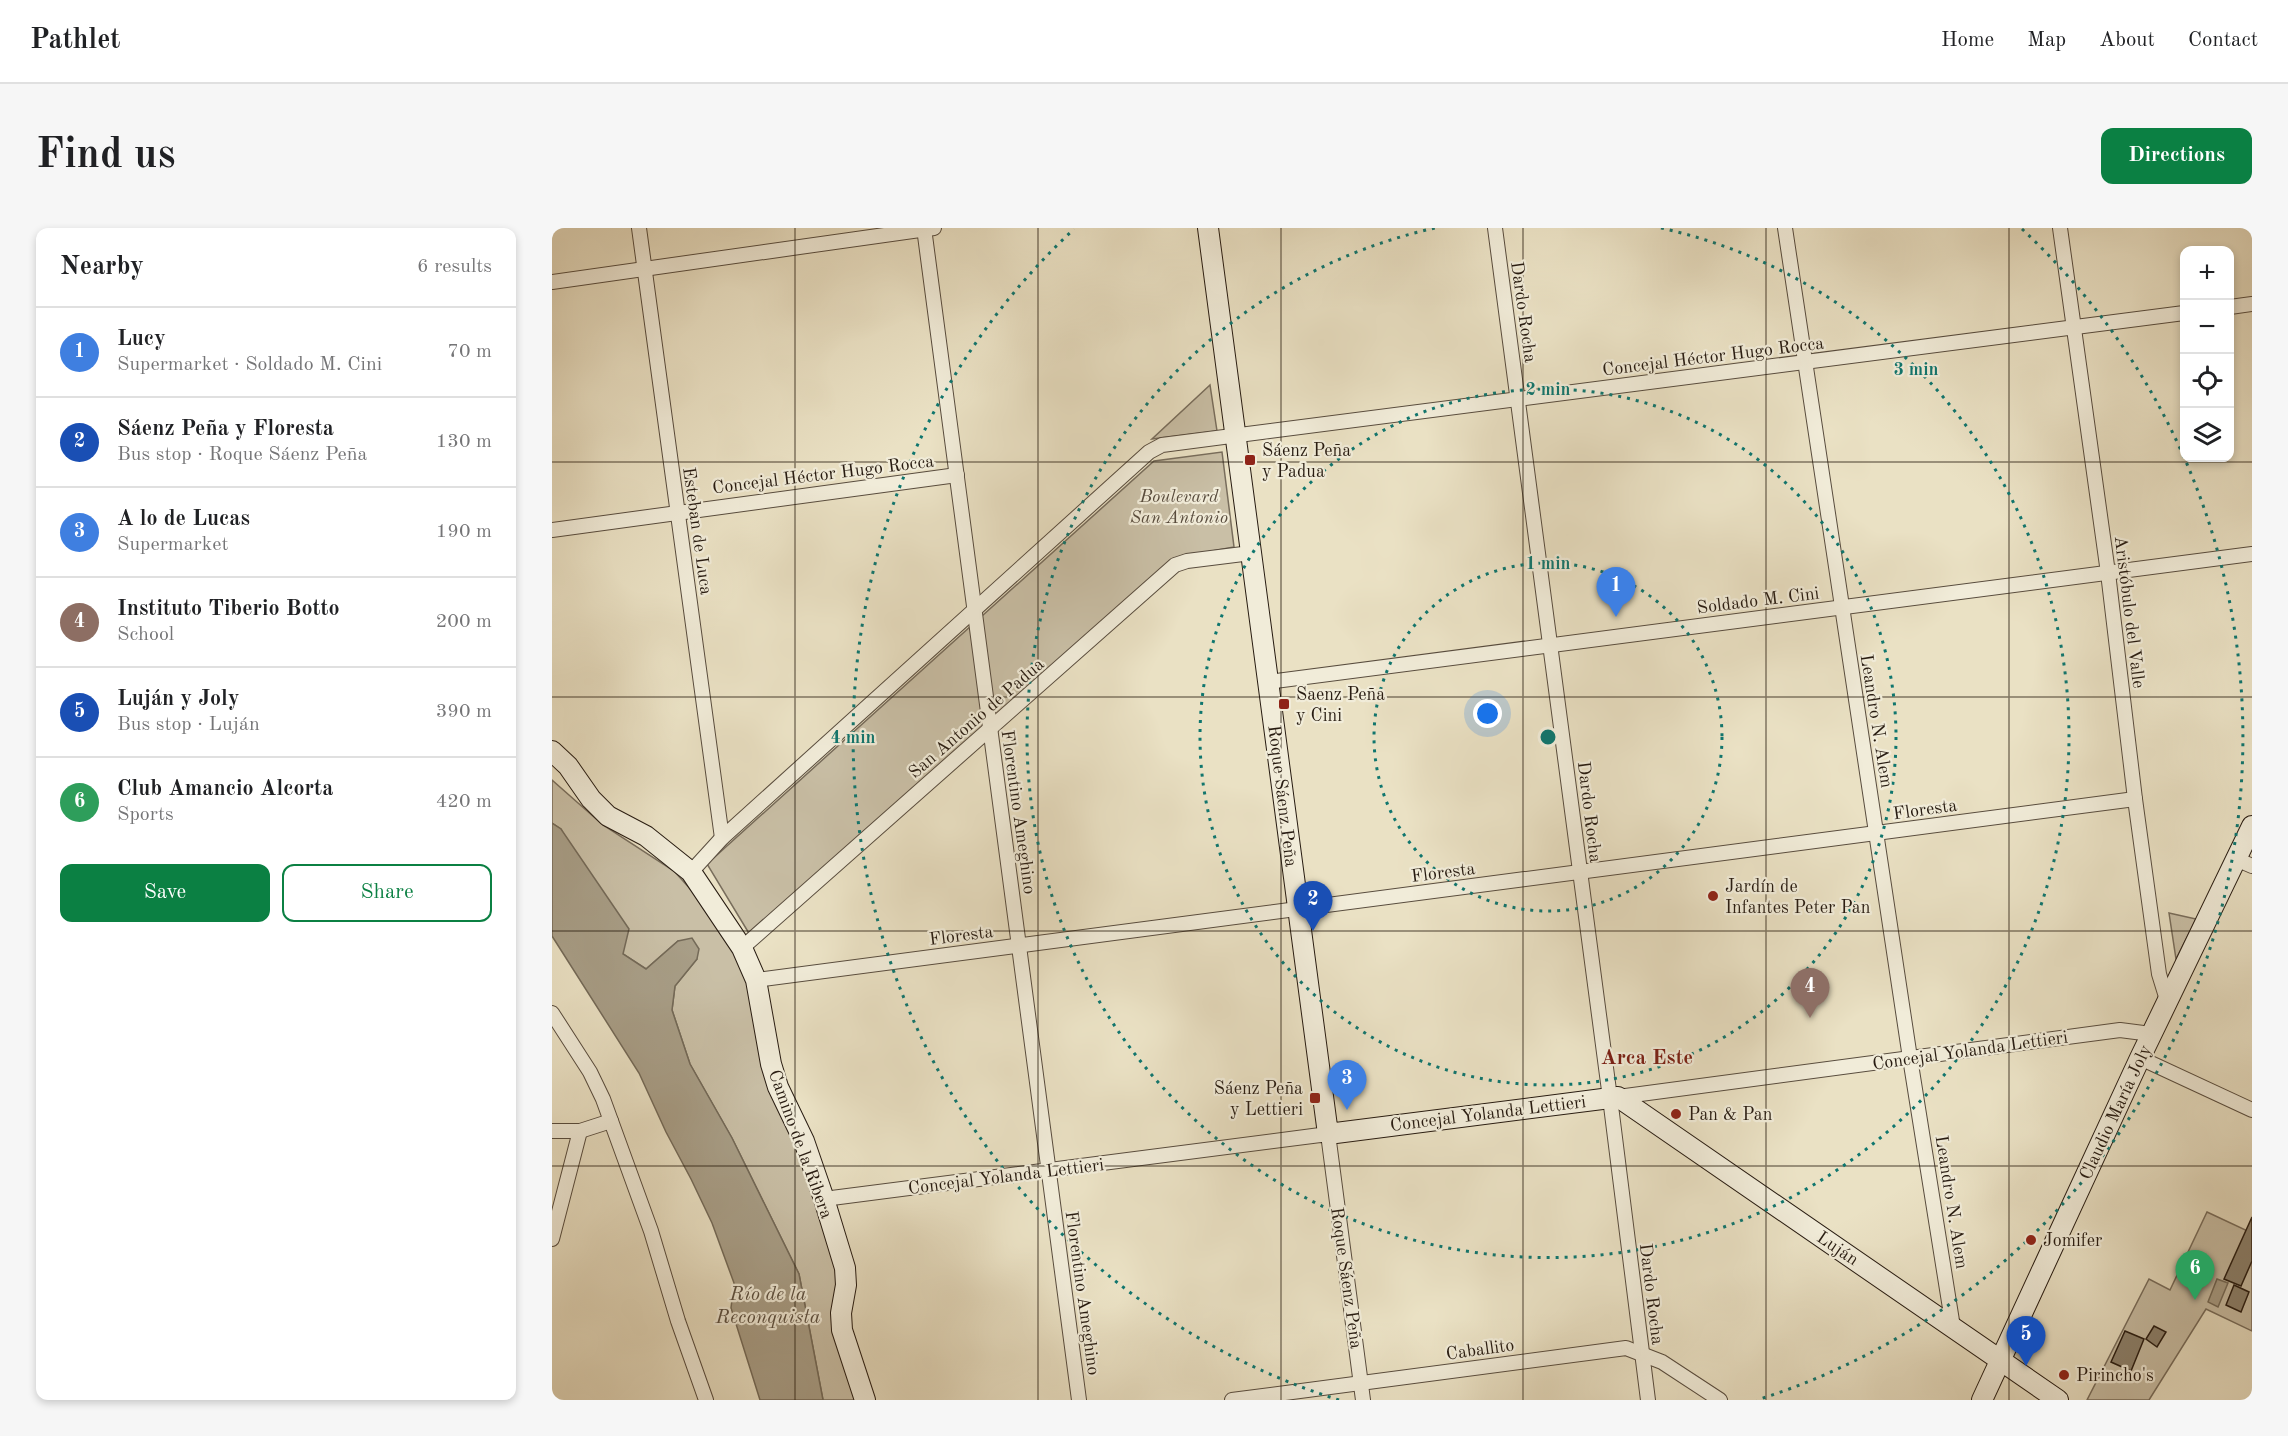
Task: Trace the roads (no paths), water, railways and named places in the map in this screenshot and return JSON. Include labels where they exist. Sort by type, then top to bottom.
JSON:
[{"type":"street","name":"Esteban de Luca","points":[[639,228],[722,838]]},
{"type":"street","points":[[552,282],[927,228]]},
{"type":"street","name":"Florentino Ameghino","points":[[927,228],[990,730],[1079,1400]]},
{"type":"street","name":"Roque Sáenz Peña","points":[[1208,228],[1363,1400]]},
{"type":"street","name":"Dardo Rocha","points":[[1495,228],[1580,873],[1614,1097],[1648,1400]]},
{"type":"street","name":"Leandro N. Alem","points":[[1785,228],[1910,1058],[1953,1327]]},
{"type":"street","name":"Aristóbulo del Valle","points":[[2060,228],[2108,573],[2159,974],[2167,1000]]},
{"type":"street","points":[[2234,306],[2252,304]]},
{"type":"street","name":"Concejal Héctor Hugo Rocca","points":[[975,608],[1149,452],[1162,445],[2180,314]]},
{"type":"street","name":"Concejal Héctor Hugo Rocca","points":[[552,530],[677,511],[957,475]]},
{"type":"street","name":"San Antonio de Padua","points":[[742,948],[1175,565],[1186,561],[1251,553]]},
{"type":"street","name":"Soldado M. Cini","points":[[1268,682],[2252,554]]},
{"type":"street","points":[[691,872],[722,838],[975,608]]},
{"type":"street","name":"Camino de la Ribera","points":[[552,751],[568,766],[591,799],[608,816],[646,836],[691,872],[742,948],[756,980],[771,1064],[778,1087],[804,1141],[845,1268],[846,1285],[840,1313],[842,1330],[865,1400]]},
{"type":"street","name":"Floresta","points":[[756,980],[2135,799]]},
{"type":"street","name":"Claudio María Joly","points":[[1982,1400],[2167,1000],[2244,862],[2252,826]]},
{"type":"street","points":[[552,1013],[590,1072],[611,1121],[651,1231],[678,1322],[706,1400]]},
{"type":"street","name":"Concejal Yolanda Lettieri","points":[[824,1199],[2120,1030],[2151,1034]]},
{"type":"street","points":[[2140,1058],[2252,1110]]},
{"type":"street","name":"Luján","points":[[1614,1097],[2058,1400]]},
{"type":"street","points":[[552,1131],[580,1131],[611,1121]]},
{"type":"street","points":[[552,1239],[580,1131]]},
{"type":"street","name":"Caballito","points":[[1232,1400],[1626,1348],[1662,1362],[1720,1400]]},
{"type":"water","name":"Río de la Reconquista","points":[[552,823],[561,829],[629,929],[623,954],[646,969],[678,941],[692,938],[699,949],[697,959],[675,986],[672,1010],[690,1064],[732,1138],[799,1274],[823,1400],[760,1400],[731,1308],[734,1283],[712,1223],[639,1073],[552,936]]},
{"type":"water","points":[[2217,1279],[2228,1283],[2218,1307],[2208,1302]]},
{"type":"place","name":"Sáenz Peña y Padua","points":[[1250,460]]},
{"type":"place","name":"Lucy","points":[[1616,617]]},
{"type":"place","name":"Saenz Peña y Cini","points":[[1284,704]]},
{"type":"place","name":"Jardín de Infantes Peter Pan","points":[[1713,896]]},
{"type":"place","name":"Sáenz Peña y Floresta","points":[[1313,931]]},
{"type":"place","name":"Instituto Tiberio Botto","points":[[1810,1018]]},
{"type":"place","name":"Sáenz Peña y Lettieri","points":[[1315,1098]]},
{"type":"place","name":"A lo de Lucas","points":[[1347,1110]]},
{"type":"place","name":"Pan & Pan","points":[[1676,1114]]},
{"type":"place","name":"Jomifer","points":[[2031,1240]]},
{"type":"place","name":"Club Amancio Alcorta","points":[[2195,1300]]},
{"type":"place","name":"Luján y Joly","points":[[2026,1366]]},
{"type":"place","name":"Pirincho's","points":[[2064,1375]]},
{"type":"district","name":"Arca Este","points":[[1647,1057]]},
{"type":"park label","name":"Boulevard San Antonio","points":[[1179,506]]}]
